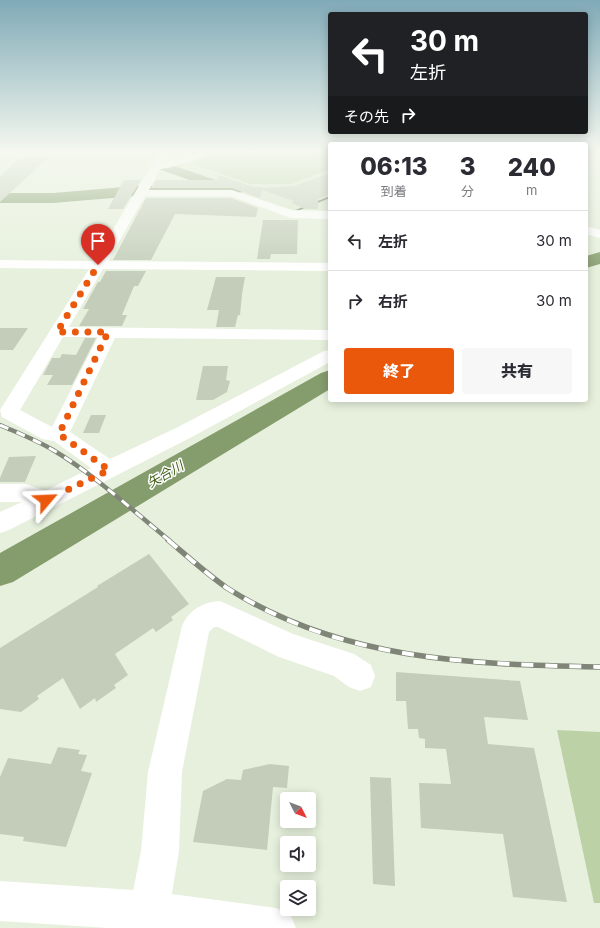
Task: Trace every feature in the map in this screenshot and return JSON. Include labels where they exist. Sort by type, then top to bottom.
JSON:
[{"type":"main road","points":[[109,470],[59,434],[49,434],[5,411],[57,332],[140,193]]},
{"type":"main road","points":[[233,193],[291,214],[328,215]]},
{"type":"main road","points":[[588,232],[598,241]]},
{"type":"main road","points":[[0,264],[328,267]]},
{"type":"main road","points":[[57,332],[328,335]]},
{"type":"main road","points":[[59,434],[108,332]]},
{"type":"main road","points":[[0,523],[230,409],[328,356]]},
{"type":"main road","points":[[0,493],[26,492],[46,500]]},
{"type":"main road","points":[[149,912],[160,851],[164,772],[196,626],[202,619],[210,614],[220,614],[289,647],[343,664],[360,676]]},
{"type":"main road","points":[[0,901],[149,912],[276,928]]},
{"type":"shaded area","points":[[239,193],[328,193],[328,214],[293,213]]},
{"type":"green space","points":[[557,730],[600,732],[600,903],[594,903]]},
{"type":"building","points":[[0,193],[9,193],[0,202]]},
{"type":"building","points":[[117,193],[133,193],[123,209],[108,209]]},
{"type":"building","points":[[247,193],[261,193],[260,198]]},
{"type":"building","points":[[272,193],[328,193],[328,195],[318,199],[318,209],[305,209],[292,203],[294,201]]},
{"type":"building","points":[[146,198],[231,198],[258,208],[256,217],[175,214],[151,260],[113,260]]},
{"type":"building","points":[[263,220],[298,220],[297,254],[271,254],[270,259],[257,259]]},
{"type":"building","points":[[106,271],[146,271],[138,286],[134,286],[122,315],[127,315],[122,326],[79,326],[89,309],[83,309]]},
{"type":"building","points":[[216,277],[245,277],[240,315],[238,315],[235,327],[216,327],[219,310],[207,310]]},
{"type":"building","points":[[0,328],[28,328],[13,350],[0,350]]},
{"type":"building","points":[[85,338],[96,338],[72,385],[47,385],[53,375],[43,375],[52,358],[60,358],[62,354],[76,355]]},
{"type":"building","points":[[203,366],[228,366],[226,380],[230,381],[227,392],[213,400],[196,400]]},
{"type":"building","points":[[91,415],[106,415],[99,433],[83,433]]},
{"type":"building","points":[[36,456],[25,482],[0,482],[0,478],[9,457]]},
{"type":"building","points":[[149,554],[189,604],[171,617],[173,620],[156,632],[153,628],[115,654],[128,675],[114,685],[116,688],[96,702],[95,698],[80,709],[63,678],[37,696],[39,699],[21,712],[0,709],[0,648]]},
{"type":"building","points":[[396,672],[520,681],[528,720],[484,717],[488,744],[534,748],[567,902],[513,897],[503,834],[421,828],[419,783],[451,784],[446,749],[425,748],[425,739],[419,738],[418,729],[408,729],[406,701],[396,701]]},
{"type":"building","points":[[58,747],[80,750],[78,754],[87,755],[81,771],[92,773],[66,847],[23,841],[24,837],[0,834],[0,777],[8,758],[51,764]]},
{"type":"building","points":[[270,764],[289,766],[287,788],[273,787],[267,850],[193,842],[203,791],[227,779],[241,780],[243,770]]},
{"type":"building","points":[[370,777],[391,778],[395,886],[373,884]]},
{"type":"waterway","points":[[0,198],[53,198],[109,193]]},
{"type":"waterway","points":[[294,211],[328,198]]},
{"type":"waterway","name":"矢合川","points":[[588,261],[600,258]]},
{"type":"waterway","name":"矢合川","points":[[0,571],[328,379]]},
{"type":"railway","points":[[0,425],[40,443],[84,470],[170,541]]},
{"type":"railway","points":[[168,540],[227,588],[271,612],[315,631],[361,644],[408,654],[455,660],[503,664],[600,667]]},
{"type":"route","points":[[46,500],[109,470],[59,434],[108,332],[57,332],[98,265]]}]
